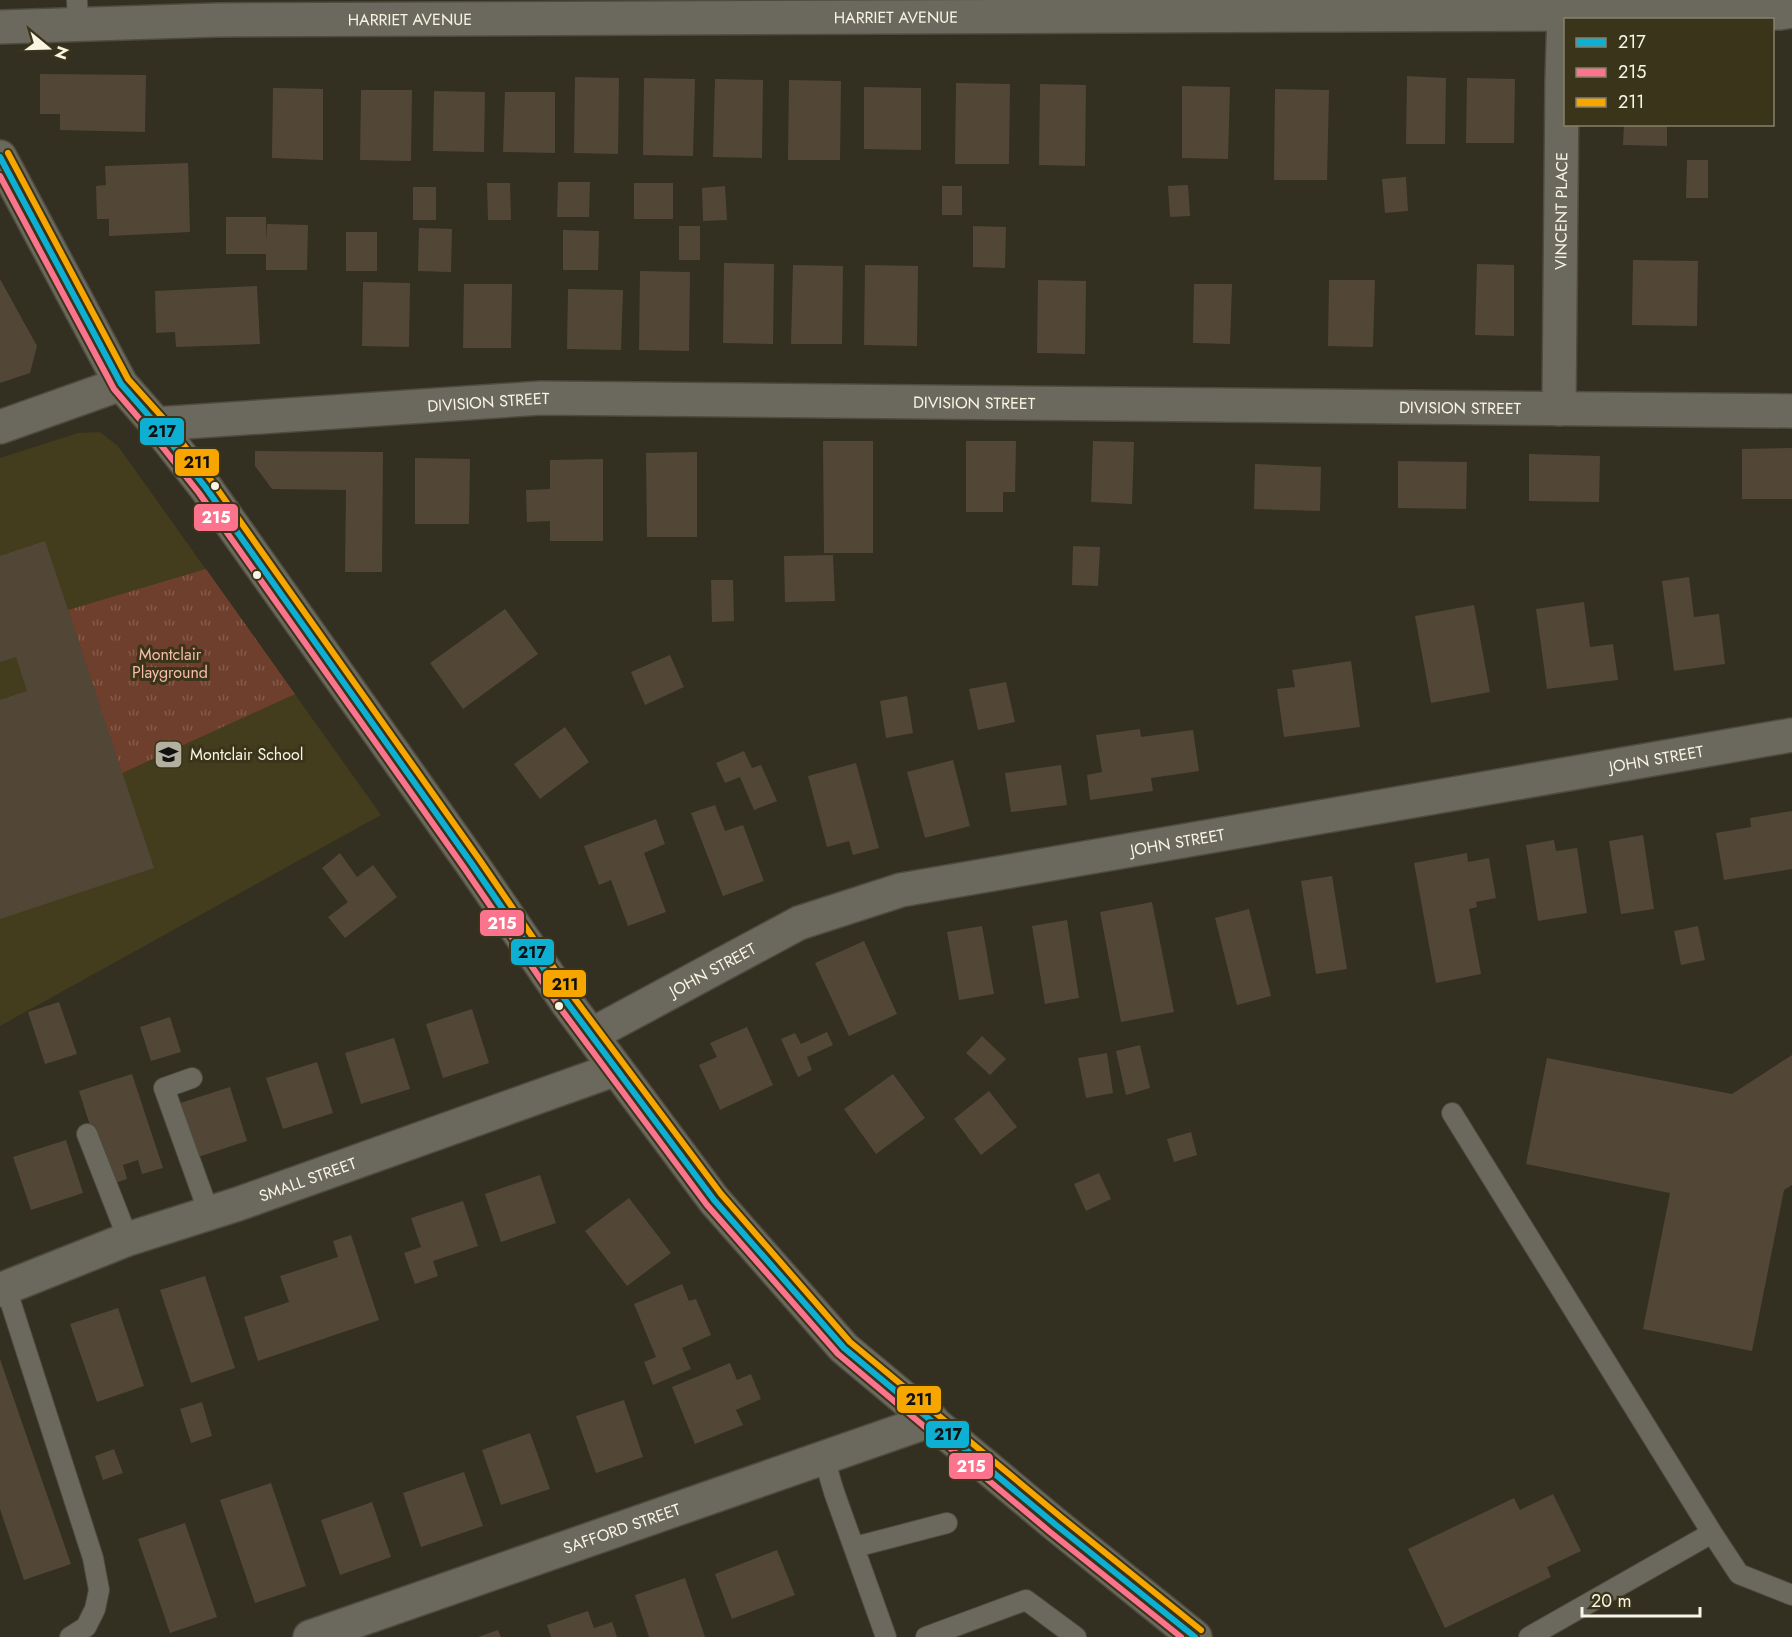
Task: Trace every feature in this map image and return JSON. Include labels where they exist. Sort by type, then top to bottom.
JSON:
[{"type":"street","name":"HARRIET AVENUE","points":[[0,27],[77,12],[217,20],[1780,13],[1792,11]]},
{"type":"street","name":"VINCENT PLACE","points":[[1559,409],[1564,14]]},
{"type":"street","points":[[0,157],[121,384],[156,424],[219,507],[591,1035],[714,1200],[844,1348],[1056,1526],[1195,1637]]},
{"type":"street","points":[[0,427],[121,384]]},
{"type":"street","name":"DIVISION STREET","points":[[156,424],[541,398],[1792,411]]},
{"type":"street","name":"JOHN STREET","points":[[591,1035],[799,923],[901,890],[1792,735]]},
{"type":"street","name":"SMALL STREET","points":[[3,1289],[128,1239],[209,1213],[616,1069]]},
{"type":"street","name":"SAFFORD STREET","points":[[310,1637],[932,1420]]},
{"type":"lane","points":[[192,1078],[164,1088],[209,1213]]},
{"type":"lane","points":[[1452,1113],[1739,1574],[1792,1595]]},
{"type":"lane","points":[[87,1134],[128,1239]]},
{"type":"lane","points":[[3,1289],[93,1558],[99,1590],[95,1609],[86,1628],[69,1637]]},
{"type":"lane","points":[[824,1458],[886,1637]]},
{"type":"lane","points":[[855,1547],[947,1523]]},
{"type":"lane","points":[[1529,1637],[1712,1533]]},
{"type":"lane","points":[[926,1637],[1026,1600],[1076,1637]]},
{"type":"shaded area","name":"Montclair School","points":[[100,432],[118,446],[381,815],[0,1026],[0,458],[78,433]]},
{"type":"green space","name":"Montclair Playground","points":[[206,569],[295,694],[122,773],[68,610]]},
{"type":"building","points":[[40,74],[146,75],[145,132],[60,130],[60,114],[40,114]]},
{"type":"building","points":[[1407,76],[1446,78],[1445,144],[1406,144]]},
{"type":"building","points":[[575,77],[619,78],[618,154],[574,153]]},
{"type":"building","points":[[644,78],[695,79],[693,156],[643,155]]},
{"type":"building","points":[[1467,78],[1515,79],[1514,143],[1466,143]]},
{"type":"building","points":[[715,79],[763,80],[762,158],[713,157]]},
{"type":"building","points":[[789,80],[841,81],[840,160],[788,160]]},
{"type":"building","points":[[956,83],[1010,84],[1009,164],[955,164]]},
{"type":"building","points":[[1040,84],[1086,85],[1085,166],[1039,165]]},
{"type":"building","points":[[1182,86],[1230,87],[1228,159],[1182,158]]},
{"type":"building","points":[[864,87],[921,88],[921,150],[864,149]]},
{"type":"building","points":[[273,88],[323,89],[323,160],[272,158]]},
{"type":"building","points":[[1275,89],[1329,90],[1327,180],[1274,180]]},
{"type":"building","points":[[361,90],[412,90],[411,161],[360,160]]},
{"type":"building","points":[[434,91],[485,92],[484,152],[433,151]]},
{"type":"building","points":[[505,92],[555,92],[555,153],[503,152]]},
{"type":"building","points":[[1624,126],[1667,126],[1667,146],[1623,145]]},
{"type":"building","points":[[1687,160],[1708,160],[1708,198],[1686,198]]},
{"type":"building","points":[[188,163],[190,232],[109,236],[109,219],[97,219],[96,186],[106,185],[105,166]]},
{"type":"building","points":[[1406,177],[1408,211],[1385,213],[1382,179]]},
{"type":"building","points":[[558,182],[590,182],[589,217],[557,217]]},
{"type":"building","points":[[487,183],[510,183],[511,220],[488,220]]},
{"type":"building","points":[[634,183],[673,183],[673,219],[634,219]]},
{"type":"building","points":[[1188,185],[1190,216],[1170,217],[1168,186]]},
{"type":"building","points":[[725,186],[727,220],[703,221],[702,188]]},
{"type":"building","points":[[942,186],[962,186],[962,215],[942,215]]},
{"type":"building","points":[[413,187],[436,187],[436,220],[413,220]]},
{"type":"building","points":[[226,217],[266,217],[266,242],[267,224],[308,225],[307,270],[266,270],[266,254],[226,254]]},
{"type":"building","points":[[679,226],[700,226],[700,260],[679,260]]},
{"type":"building","points":[[973,226],[1006,227],[1005,268],[973,267]]},
{"type":"building","points":[[419,228],[452,229],[451,272],[418,271]]},
{"type":"building","points":[[563,230],[599,231],[598,270],[563,270]]},
{"type":"building","points":[[346,232],[377,232],[377,271],[346,271]]},
{"type":"building","points":[[1633,260],[1698,261],[1697,326],[1632,325]]},
{"type":"building","points":[[724,263],[774,264],[773,344],[723,343]]},
{"type":"building","points":[[1477,264],[1514,265],[1514,336],[1475,335]]},
{"type":"building","points":[[793,265],[843,266],[842,344],[791,344]]},
{"type":"building","points":[[865,265],[918,266],[917,346],[864,345]]},
{"type":"building","points":[[640,271],[690,272],[689,351],[639,350]]},
{"type":"building","points":[[0,279],[37,346],[30,373],[0,383]]},
{"type":"building","points":[[1038,280],[1086,281],[1085,354],[1037,353]]},
{"type":"building","points":[[1329,280],[1375,280],[1373,347],[1328,346]]},
{"type":"building","points":[[363,282],[410,283],[409,347],[362,346]]},
{"type":"building","points":[[464,284],[512,284],[511,348],[463,348]]},
{"type":"building","points":[[1194,284],[1232,284],[1230,344],[1193,343]]},
{"type":"building","points":[[257,286],[260,344],[176,347],[175,332],[156,333],[155,291]]},
{"type":"building","points":[[568,289],[623,290],[621,350],[567,349]]},
{"type":"building","points":[[823,441],[873,441],[873,553],[824,553]]},
{"type":"building","points":[[966,441],[1016,441],[1015,492],[1003,492],[1003,512],[966,512]]},
{"type":"building","points":[[1093,441],[1134,442],[1132,504],[1091,502]]},
{"type":"building","points":[[1792,448],[1792,499],[1742,499],[1742,449]]},
{"type":"building","points":[[255,451],[383,452],[382,572],[345,572],[346,490],[272,489],[255,466]]},
{"type":"building","points":[[697,452],[697,537],[647,537],[646,453]]},
{"type":"building","points":[[1529,454],[1600,456],[1599,502],[1529,501]]},
{"type":"building","points":[[415,458],[470,459],[469,524],[415,524]]},
{"type":"building","points":[[603,459],[603,541],[550,541],[550,521],[527,522],[526,490],[550,489],[550,460]]},
{"type":"building","points":[[1398,461],[1467,462],[1466,509],[1398,508]]},
{"type":"building","points":[[1255,464],[1321,467],[1320,511],[1254,509]]},
{"type":"building","points":[[45,541],[154,868],[0,919],[0,700],[27,691],[16,657],[0,662],[0,556]]},
{"type":"building","points":[[1073,546],[1100,547],[1098,586],[1072,585]]},
{"type":"building","points":[[833,555],[835,601],[785,602],[784,556]]},
{"type":"building","points":[[1689,577],[1694,617],[1719,614],[1725,664],[1674,671],[1662,581]]},
{"type":"building","points":[[711,580],[733,580],[734,621],[712,622]]},
{"type":"building","points":[[1584,602],[1590,647],[1613,644],[1618,680],[1547,689],[1536,609]]},
{"type":"building","points":[[1474,605],[1490,692],[1431,703],[1415,616]]},
{"type":"building","points":[[505,609],[538,654],[463,709],[430,663]]},
{"type":"building","points":[[670,655],[684,687],[645,705],[631,672]]},
{"type":"building","points":[[1351,661],[1360,727],[1284,737],[1277,689],[1295,687],[1292,670]]},
{"type":"building","points":[[1006,682],[1015,722],[978,730],[969,689]]},
{"type":"building","points":[[907,696],[913,733],[886,738],[880,701]]},
{"type":"building","points":[[565,727],[589,762],[540,799],[514,764]]},
{"type":"building","points":[[1140,729],[1141,737],[1193,730],[1199,771],[1151,778],[1153,791],[1090,800],[1087,775],[1102,772],[1096,735]]},
{"type":"building","points":[[744,751],[752,768],[761,765],[777,801],[754,810],[740,777],[725,783],[716,763]]},
{"type":"building","points":[[953,760],[970,826],[925,838],[907,772]]},
{"type":"building","points":[[856,763],[879,848],[853,855],[849,841],[827,847],[808,776]]},
{"type":"building","points":[[1061,765],[1067,805],[1011,812],[1005,773]]},
{"type":"building","points":[[715,805],[725,831],[743,825],[764,881],[723,896],[691,813]]},
{"type":"building","points":[[1792,811],[1792,869],[1724,880],[1716,833],[1751,827],[1750,818]]},
{"type":"building","points":[[656,819],[665,844],[644,853],[666,912],[628,926],[611,880],[599,885],[584,846]]},
{"type":"building","points":[[1643,835],[1654,909],[1621,914],[1609,841]]},
{"type":"building","points":[[1554,840],[1556,851],[1577,848],[1587,913],[1538,921],[1526,845]]},
{"type":"building","points":[[340,853],[357,877],[373,865],[397,897],[345,938],[328,917],[348,902],[322,868]]},
{"type":"building","points":[[1467,853],[1468,862],[1489,858],[1496,898],[1476,902],[1477,907],[1469,909],[1481,974],[1436,983],[1414,863]]},
{"type":"building","points":[[1332,876],[1347,969],[1316,974],[1301,881]]},
{"type":"building","points":[[1152,902],[1174,1012],[1121,1022],[1100,912]]},
{"type":"building","points":[[1249,909],[1271,996],[1237,1005],[1215,918]]},
{"type":"building","points":[[1067,920],[1079,998],[1045,1004],[1032,926]]},
{"type":"building","points":[[982,926],[994,994],[959,1000],[947,932]]},
{"type":"building","points":[[1698,926],[1705,960],[1681,965],[1674,931]]},
{"type":"building","points":[[864,941],[897,1014],[849,1036],[815,963]]},
{"type":"building","points":[[59,1002],[77,1054],[45,1064],[28,1012]]},
{"type":"building","points":[[472,1009],[489,1063],[443,1078],[426,1024]]},
{"type":"building","points":[[170,1017],[181,1052],[151,1061],[140,1027]]},
{"type":"building","points":[[747,1027],[773,1085],[720,1110],[699,1065],[717,1057],[710,1043]]},
{"type":"building","points":[[827,1032],[833,1045],[807,1057],[812,1070],[798,1077],[781,1039],[795,1033],[801,1044]]},
{"type":"building","points":[[982,1036],[1006,1059],[990,1075],[966,1053]]},
{"type":"building","points":[[394,1038],[410,1089],[361,1104],[345,1053]]},
{"type":"building","points":[[1140,1045],[1150,1088],[1126,1095],[1116,1051]]},
{"type":"building","points":[[1107,1053],[1113,1093],[1086,1098],[1078,1058]]},
{"type":"building","points":[[1792,1055],[1792,1185],[1784,1190],[1752,1351],[1643,1329],[1670,1193],[1526,1164],[1547,1058],[1732,1094]]},
{"type":"building","points":[[317,1062],[333,1113],[283,1129],[266,1078]]},
{"type":"building","points":[[132,1074],[163,1168],[142,1174],[138,1160],[123,1165],[127,1179],[109,1185],[79,1091]]},
{"type":"building","points":[[893,1074],[925,1118],[876,1154],[844,1109]]},
{"type":"building","points":[[230,1087],[247,1141],[192,1159],[174,1105]]},
{"type":"building","points":[[989,1091],[1017,1127],[981,1155],[954,1119]]},
{"type":"building","points":[[1191,1132],[1197,1155],[1174,1162],[1167,1139]]},
{"type":"building","points":[[66,1140],[83,1193],[31,1210],[13,1157]]},
{"type":"building","points":[[1099,1173],[1111,1199],[1086,1211],[1074,1184]]},
{"type":"building","points":[[540,1175],[556,1223],[501,1242],[485,1194]]},
{"type":"building","points":[[629,1198],[671,1253],[627,1286],[585,1231]]},
{"type":"building","points":[[463,1201],[478,1246],[433,1261],[438,1276],[415,1284],[404,1253],[421,1247],[411,1218]]},
{"type":"building","points":[[351,1235],[379,1320],[258,1361],[244,1317],[289,1302],[280,1276],[338,1257],[333,1241]]},
{"type":"building","points":[[205,1276],[235,1368],[191,1383],[160,1290]]},
{"type":"building","points":[[682,1284],[689,1301],[696,1299],[711,1335],[682,1348],[691,1369],[653,1385],[644,1362],[656,1357],[634,1304]]},
{"type":"building","points":[[118,1308],[144,1386],[97,1402],[70,1324]]},
{"type":"building","points":[[0,1359],[71,1564],[24,1580],[0,1509]]},
{"type":"building","points":[[730,1363],[737,1380],[751,1374],[761,1399],[736,1410],[743,1425],[695,1444],[672,1387]]},
{"type":"building","points":[[624,1400],[643,1457],[596,1473],[576,1416]]},
{"type":"building","points":[[202,1402],[212,1436],[191,1443],[180,1409]]},
{"type":"building","points":[[530,1433],[550,1489],[501,1505],[482,1450]]},
{"type":"building","points":[[114,1449],[123,1473],[103,1480],[95,1456]]},
{"type":"building","points":[[464,1472],[483,1526],[421,1547],[403,1493]]},
{"type":"building","points":[[271,1483],[306,1586],[255,1603],[220,1500]]},
{"type":"building","points":[[1553,1494],[1581,1551],[1547,1567],[1551,1577],[1445,1628],[1408,1549],[1514,1498],[1520,1510]]},
{"type":"building","points":[[372,1502],[391,1557],[340,1575],[321,1520]]},
{"type":"building","points":[[185,1523],[217,1617],[170,1633],[138,1539]]},
{"type":"building","points":[[777,1550],[795,1595],[732,1619],[715,1574]]},
{"type":"building","points":[[685,1578],[705,1637],[649,1637],[635,1595]]},
{"type":"building","points":[[588,1611],[594,1628],[612,1622],[617,1637],[551,1637],[547,1625]]},
{"type":"building","points":[[498,1630],[501,1637],[478,1637]]},
{"type":"transit line","name":"211","points":[[8,153],[128,379],[163,418],[213,483],[479,859],[575,999],[721,1194],[850,1342],[1201,1630]]},
{"type":"transit line","name":"217","points":[[0,157],[121,384],[206,488],[472,864],[568,1004],[714,1200],[844,1348],[1056,1525],[1195,1637]]},
{"type":"transit line","name":"215","points":[[0,176],[114,389],[199,493],[465,869],[561,1009],[707,1205],[838,1354],[1050,1532],[1181,1637]]},
{"type":"place","name":"Montclair School","points":[[169,754]]}]
